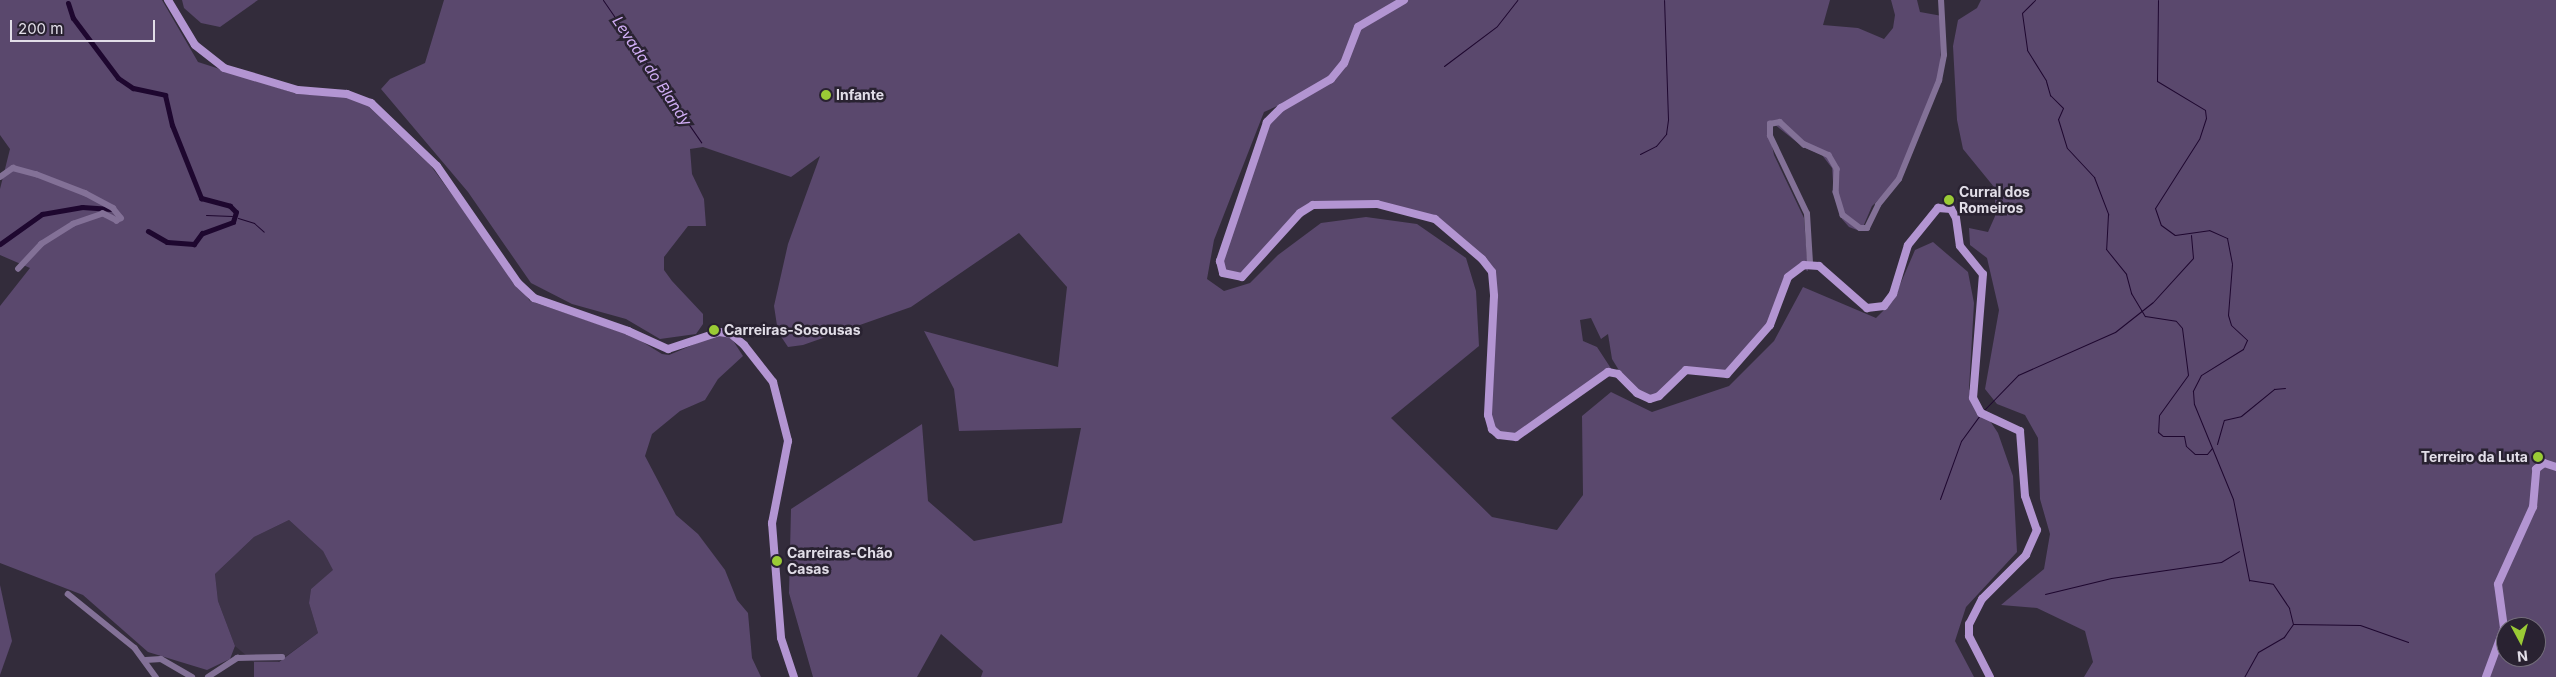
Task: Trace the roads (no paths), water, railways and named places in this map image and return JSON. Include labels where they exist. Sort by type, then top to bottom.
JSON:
[{"type":"main road","points":[[168,0],[195,45],[224,68],[298,90],[347,94],[371,103],[436,166],[518,283],[534,298],[628,330],[668,350],[719,332],[731,334],[744,344],[773,382],[788,441],[772,523],[781,638],[794,677]]},
{"type":"main road","points":[[1404,0],[1358,27],[1344,63],[1331,79],[1281,108],[1267,122],[1220,261],[1226,276],[1242,277],[1300,213],[1313,205],[1377,204],[1435,219],[1482,259],[1492,272],[1494,296],[1488,415],[1492,429],[1507,437],[1528,431],[1608,372],[1618,374],[1637,393],[1650,399],[1660,396],[1686,370],[1727,374],[1775,318],[1792,271],[1810,263],[1825,271],[1866,308],[1884,306],[1893,294],[1908,245],[1938,208],[1946,207],[1954,213],[1962,251],[1983,274],[1973,398],[1981,413],[2020,431],[2024,496],[2037,530],[2026,554],[1982,600],[1969,624],[1969,636],[1990,677]]},
{"type":"main road","points":[[2486,677],[2504,628],[2498,584],[2533,507],[2536,469],[2544,463],[2556,468]]},
{"type":"street","points":[[1810,263],[1807,214],[1770,136],[1770,124],[1780,122],[1804,144],[1829,155],[1837,169],[1836,192],[1843,215],[1860,228],[1867,228],[1878,205],[1899,179],[1940,80],[1944,55],[1941,0]]},
{"type":"street","points":[[0,177],[13,168],[36,174],[96,198],[121,218],[117,221],[103,214],[74,224],[42,244],[19,269]]},
{"type":"street","points":[[68,594],[146,660],[156,677]]},
{"type":"street","points":[[208,677],[237,658],[282,656]]},
{"type":"street","points":[[146,660],[161,659],[192,677]]},
{"type":"waterway","name":"Levada do Blandy","points":[[603,0],[701,142]]},
{"type":"waterway","points":[[1444,66],[1497,26],[1517,0]]},
{"type":"waterway","points":[[1640,154],[1656,146],[1666,134],[1668,119],[1664,0]]},
{"type":"waterway","points":[[2035,0],[2022,13],[2027,50],[2046,81],[2050,95],[2063,108],[2058,119],[2067,148],[2094,177],[2108,214],[2106,249],[2126,274],[2131,293],[2145,316],[2176,321],[2182,328],[2188,375],[2159,415],[2158,432],[2163,436],[2184,436],[2186,446],[2195,454],[2207,454],[2212,448]]},
{"type":"waterway","points":[[2158,0],[2157,81],[2205,110],[2206,118],[2199,139],[2155,208],[2161,225],[2175,235],[2209,230],[2227,238],[2232,264],[2228,315],[2231,325],[2247,340],[2243,349],[2201,375],[2193,391],[2194,404],[2233,499],[2249,580],[2273,584],[2289,608],[2293,624],[2284,637],[2258,652],[2244,677]]},
{"type":"waterway","points":[[68,3],[73,18],[118,78],[133,88],[165,95],[172,125],[201,198],[230,206],[236,212],[233,222],[202,233],[194,244],[167,242],[148,231]]},
{"type":"waterway","points":[[0,244],[42,214],[82,207],[111,209]]},
{"type":"waterway","points":[[206,215],[232,216]]},
{"type":"waterway","points":[[238,218],[254,223],[264,232]]},
{"type":"waterway","points":[[1984,410],[2018,375],[2115,332],[2153,302],[2193,258],[2191,235]]},
{"type":"waterway","points":[[2217,444],[2224,420],[2241,416],[2274,389],[2285,388]]},
{"type":"waterway","points":[[1940,499],[1961,441],[1980,415]]},
{"type":"waterway","points":[[2045,594],[2111,578],[2221,562],[2239,551]]},
{"type":"waterway","points":[[2293,624],[2360,625],[2408,642]]},
{"type":"place","name":"Infante","points":[[826,95]]},
{"type":"place","name":"Curral dos Romeiros","points":[[1949,200]]},
{"type":"place","name":"Carreiras-Sosousas","points":[[714,330]]},
{"type":"place","name":"Terreiro da Luta","points":[[2538,457]]},
{"type":"place","name":"Carreiras-Chão Casas","points":[[777,561]]}]
